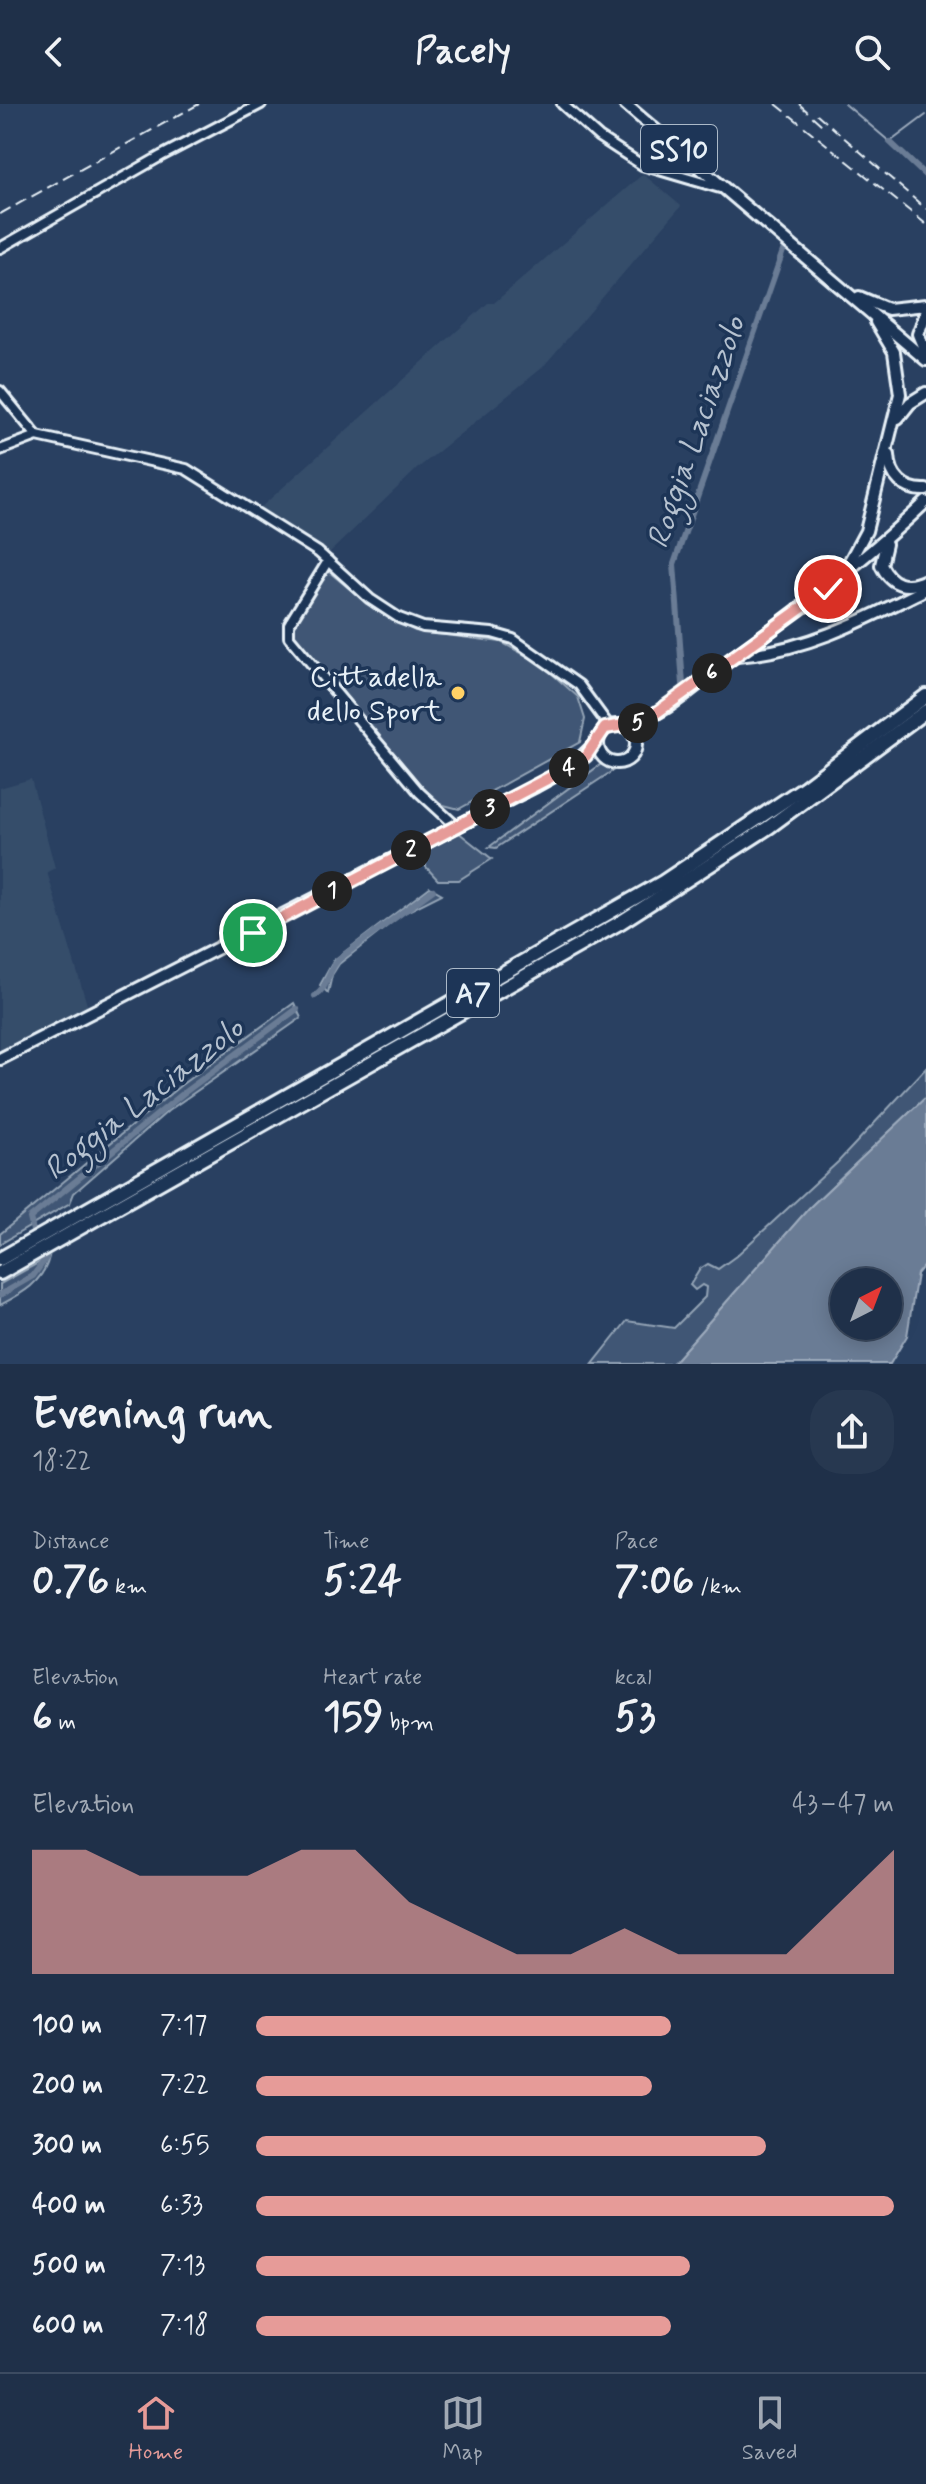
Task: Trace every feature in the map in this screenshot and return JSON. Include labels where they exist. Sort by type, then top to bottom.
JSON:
[{"type":"highway","name":"A7","points":[[0,1259],[641,895],[763,816],[926,696]]},
{"type":"highway","name":"A7","points":[[0,1273],[634,914],[769,827],[926,711]]},
{"type":"main road","name":"SS10","points":[[625,104],[837,284]]},
{"type":"main road","points":[[837,284],[888,309],[926,305]]},
{"type":"main road","points":[[837,284],[926,360]]},
{"type":"main road","points":[[828,589],[862,543],[900,394],[898,366],[887,337],[862,305]]},
{"type":"main road","points":[[926,313],[918,334],[926,353]]},
{"type":"main road","points":[[895,423],[910,403],[926,393]]},
{"type":"main road","points":[[889,446],[889,462],[896,478],[910,488],[926,490]]},
{"type":"main road","points":[[0,1059],[572,766],[609,726],[652,716],[828,589],[926,502]]},
{"type":"main road","points":[[891,536],[880,559],[886,575],[899,585],[915,585],[926,580]]},
{"type":"main road","points":[[735,656],[760,654],[833,635],[926,589]]},
{"type":"main road","points":[[572,766],[606,760],[626,761],[652,716]]},
{"type":"main road","points":[[621,725],[633,734],[636,744]]},
{"type":"main road","points":[[597,742],[606,760]]},
{"type":"street","points":[[0,248],[161,156],[261,104]]},
{"type":"street","points":[[562,104],[599,137],[642,165],[701,180],[732,195]]},
{"type":"street","points":[[0,391],[37,436]]},
{"type":"street","points":[[0,450],[37,436],[186,469],[328,561],[383,608],[411,623],[492,633],[513,639],[579,685],[609,726]]},
{"type":"street","points":[[328,561],[289,624],[289,637],[426,800],[456,826]]},
{"type":"shaded area","points":[[643,174],[681,206],[542,368],[418,468],[328,554],[259,509],[488,303],[494,303]]},
{"type":"shaded area","name":"Cittadella dello Sport","points":[[328,571],[375,610],[415,631],[501,642],[540,663],[578,697],[585,719],[580,742],[459,809],[436,803],[293,633],[292,628],[320,576]]},
{"type":"shaded area","points":[[604,762],[617,768],[496,848],[489,847]]},
{"type":"shaded area","points":[[31,779],[55,868],[47,872],[88,1008],[0,1052],[0,788]]},
{"type":"shaded area","points":[[458,832],[492,859],[459,880],[438,880],[426,867],[424,852]]},
{"type":"shaded area","points":[[430,887],[442,894],[404,913],[339,964],[332,975],[328,993],[320,985],[334,960]]},
{"type":"shaded area","points":[[294,1003],[301,1018],[168,1111],[74,1193],[70,1203],[0,1244],[0,1234],[181,1085]]},
{"type":"shaded area","points":[[926,1068],[926,1097],[809,1208],[672,1364],[593,1364],[627,1321],[674,1328],[705,1297],[706,1287],[702,1285],[695,1290],[690,1285],[700,1269],[708,1264],[718,1269],[736,1256],[838,1162]]},
{"type":"shaded area","points":[[926,1097],[926,1263],[917,1274],[907,1336],[890,1364],[672,1364],[809,1208]]},
{"type":"shaded area","points":[[49,1257],[36,1281],[0,1305],[0,1284]]},
{"type":"waterway","points":[[845,104],[890,142],[926,115]]},
{"type":"waterway","name":"Roggia Laciazzolo","points":[[890,142],[926,176]]},
{"type":"waterway","name":"Roggia Laciazzolo","points":[[683,684],[674,564],[784,248]]},
{"type":"waterway","name":"Roggia Laciazzolo","points":[[315,996],[340,958],[433,890]]},
{"type":"waterway","name":"Roggia Laciazzolo","points":[[33,1231],[30,1218],[185,1092],[297,1009]]},
{"type":"waterway","name":"Roggia Laciazzolo","points":[[0,1295],[33,1276],[46,1258]]},
{"type":"railway","points":[[0,214],[199,104]]},
{"type":"railway","points":[[776,104],[926,224]]},
{"type":"railway","points":[[799,104],[822,125]]},
{"type":"railway","points":[[817,114],[926,209]]},
{"type":"place","name":"Cittadella dello Sport","points":[[458,693]]},
{"type":"route","points":[[253,933],[572,766],[586,756],[605,728],[638,723],[652,716],[828,589]]}]
